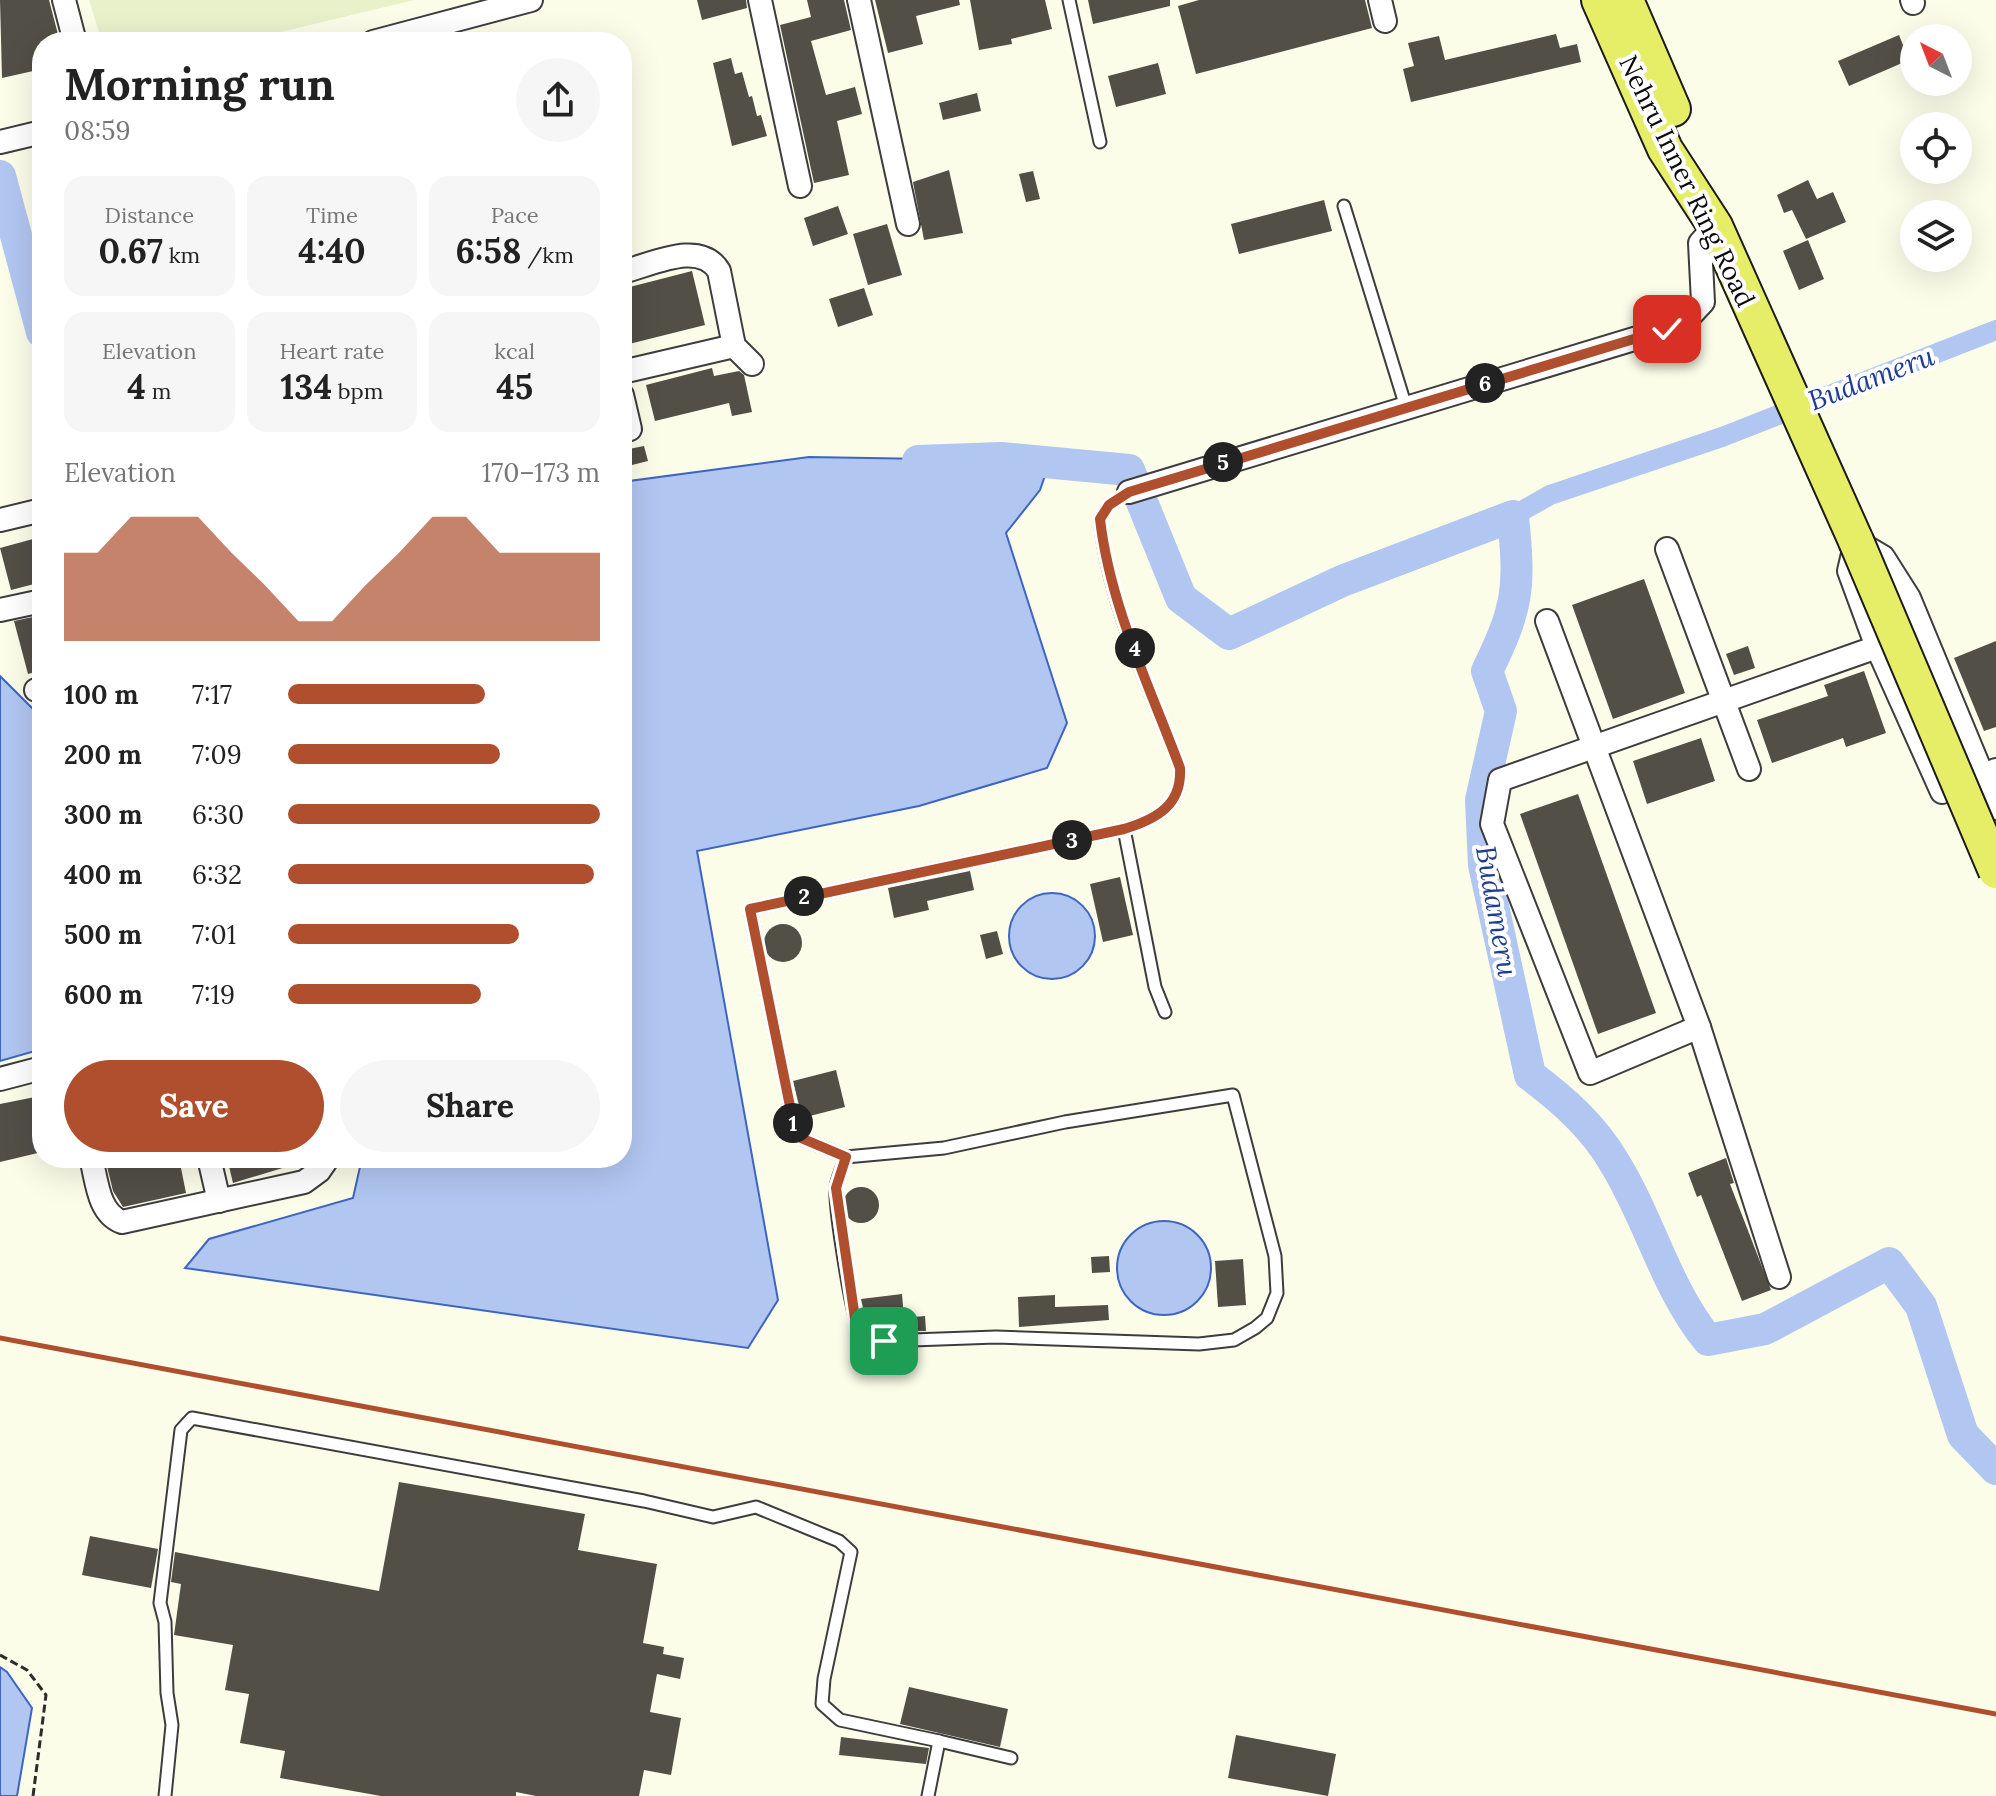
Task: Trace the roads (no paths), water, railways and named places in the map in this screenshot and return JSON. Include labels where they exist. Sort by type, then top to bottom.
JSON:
[{"type":"main road","name":"Nehru Inner Ring Road","points":[[1599,0],[1665,149],[1715,226],[1856,541],[1996,871]]},
{"type":"main road","points":[[1626,0],[1687,142],[1715,226]]},
{"type":"street","points":[[64,0],[72,32]]},
{"type":"street","points":[[411,32],[531,0]]},
{"type":"street","points":[[760,0],[800,186]]},
{"type":"street","points":[[859,0],[908,224]]},
{"type":"street","points":[[4,141],[32,134]]},
{"type":"street","points":[[1129,492],[1667,329],[1688,318],[1703,302],[1700,243],[1715,226]]},
{"type":"street","points":[[632,269],[693,254],[713,261],[719,271],[734,346],[752,364]]},
{"type":"street","points":[[632,370],[734,346]]},
{"type":"street","points":[[0,520],[32,512]]},
{"type":"street","points":[[1989,773],[1942,792],[1863,612],[1849,571],[1856,541],[1883,557],[1909,598],[1989,773],[1996,808]]},
{"type":"street","points":[[1667,549],[1749,769]]},
{"type":"street","points":[[0,610],[32,603]]},
{"type":"street","points":[[1547,621],[1598,748],[1699,1027],[1779,1277]]},
{"type":"street","points":[[1699,1027],[1590,1073],[1492,824],[1500,780],[1598,748],[1877,647]]},
{"type":"street","points":[[0,1079],[32,1071]]},
{"type":"street","points":[[94,1168],[104,1209],[111,1218],[122,1222],[304,1182],[321,1168]]},
{"type":"street","points":[[211,1168],[219,1201]]},
{"type":"lane","points":[[1069,0],[1100,142]]},
{"type":"lane","points":[[1344,206],[1406,407]]},
{"type":"lane","points":[[846,1157],[836,1188],[852,1308],[857,1332],[862,1338],[884,1341],[996,1337],[1199,1344],[1234,1340],[1267,1318],[1277,1293],[1275,1256],[1233,1095],[1065,1122],[944,1148],[846,1157],[801,1138],[794,1126],[750,909],[1124,829],[1155,816],[1174,799],[1181,788],[1180,768],[1113,590],[1102,536],[1100,519],[1109,505],[1129,492]]},
{"type":"lane","points":[[1124,829],[1155,987],[1165,1012]]},
{"type":"lane","points":[[165,1796],[172,1725],[167,1693],[165,1622],[160,1603],[181,1430],[192,1418],[340,1442],[713,1517],[756,1507],[824,1534],[839,1541],[851,1552],[824,1679],[822,1704],[840,1720],[1011,1758]]},
{"type":"lane","points":[[928,1796],[939,1741]]},
{"type":"water","points":[[809,457],[1050,461],[1040,490],[1006,533],[1067,723],[1047,768],[919,806],[697,851],[778,1300],[748,1348],[185,1268],[209,1239],[353,1198],[360,1168],[632,1168],[632,481]]},
{"type":"water","points":[[0,676],[32,708],[32,1052],[0,1061]]},
{"type":"water","points":[[1052,893],[1076,900],[1088,912],[1095,936],[1088,960],[1076,972],[1052,979],[1028,972],[1016,960],[1009,936],[1016,912],[1028,900]]},
{"type":"water","points":[[1164,1221],[1182,1224],[1198,1234],[1208,1250],[1211,1268],[1208,1286],[1198,1302],[1182,1312],[1164,1315],[1146,1312],[1130,1302],[1120,1286],[1117,1268],[1120,1250],[1130,1234],[1146,1224]]},
{"type":"water","points":[[0,1667],[7,1672],[32,1708],[17,1796],[0,1796]]},
{"type":"waterway","points":[[0,176],[32,295]]},
{"type":"waterway","name":"Budameru","points":[[1513,516],[1550,495],[1722,437],[1996,330]]},
{"type":"waterway","name":"Budameru","points":[[918,461],[1001,458],[1129,470],[1181,598],[1229,634],[1342,581],[1513,516],[1515,596],[1506,629],[1487,671],[1501,711],[1481,800],[1484,865],[1530,1075],[1576,1114],[1606,1149],[1627,1184],[1680,1298],[1708,1340],[1765,1329],[1889,1263],[1921,1306],[1963,1435],[1996,1469]]},
{"type":"railway","points":[[0,1338],[1996,1714]]}]
